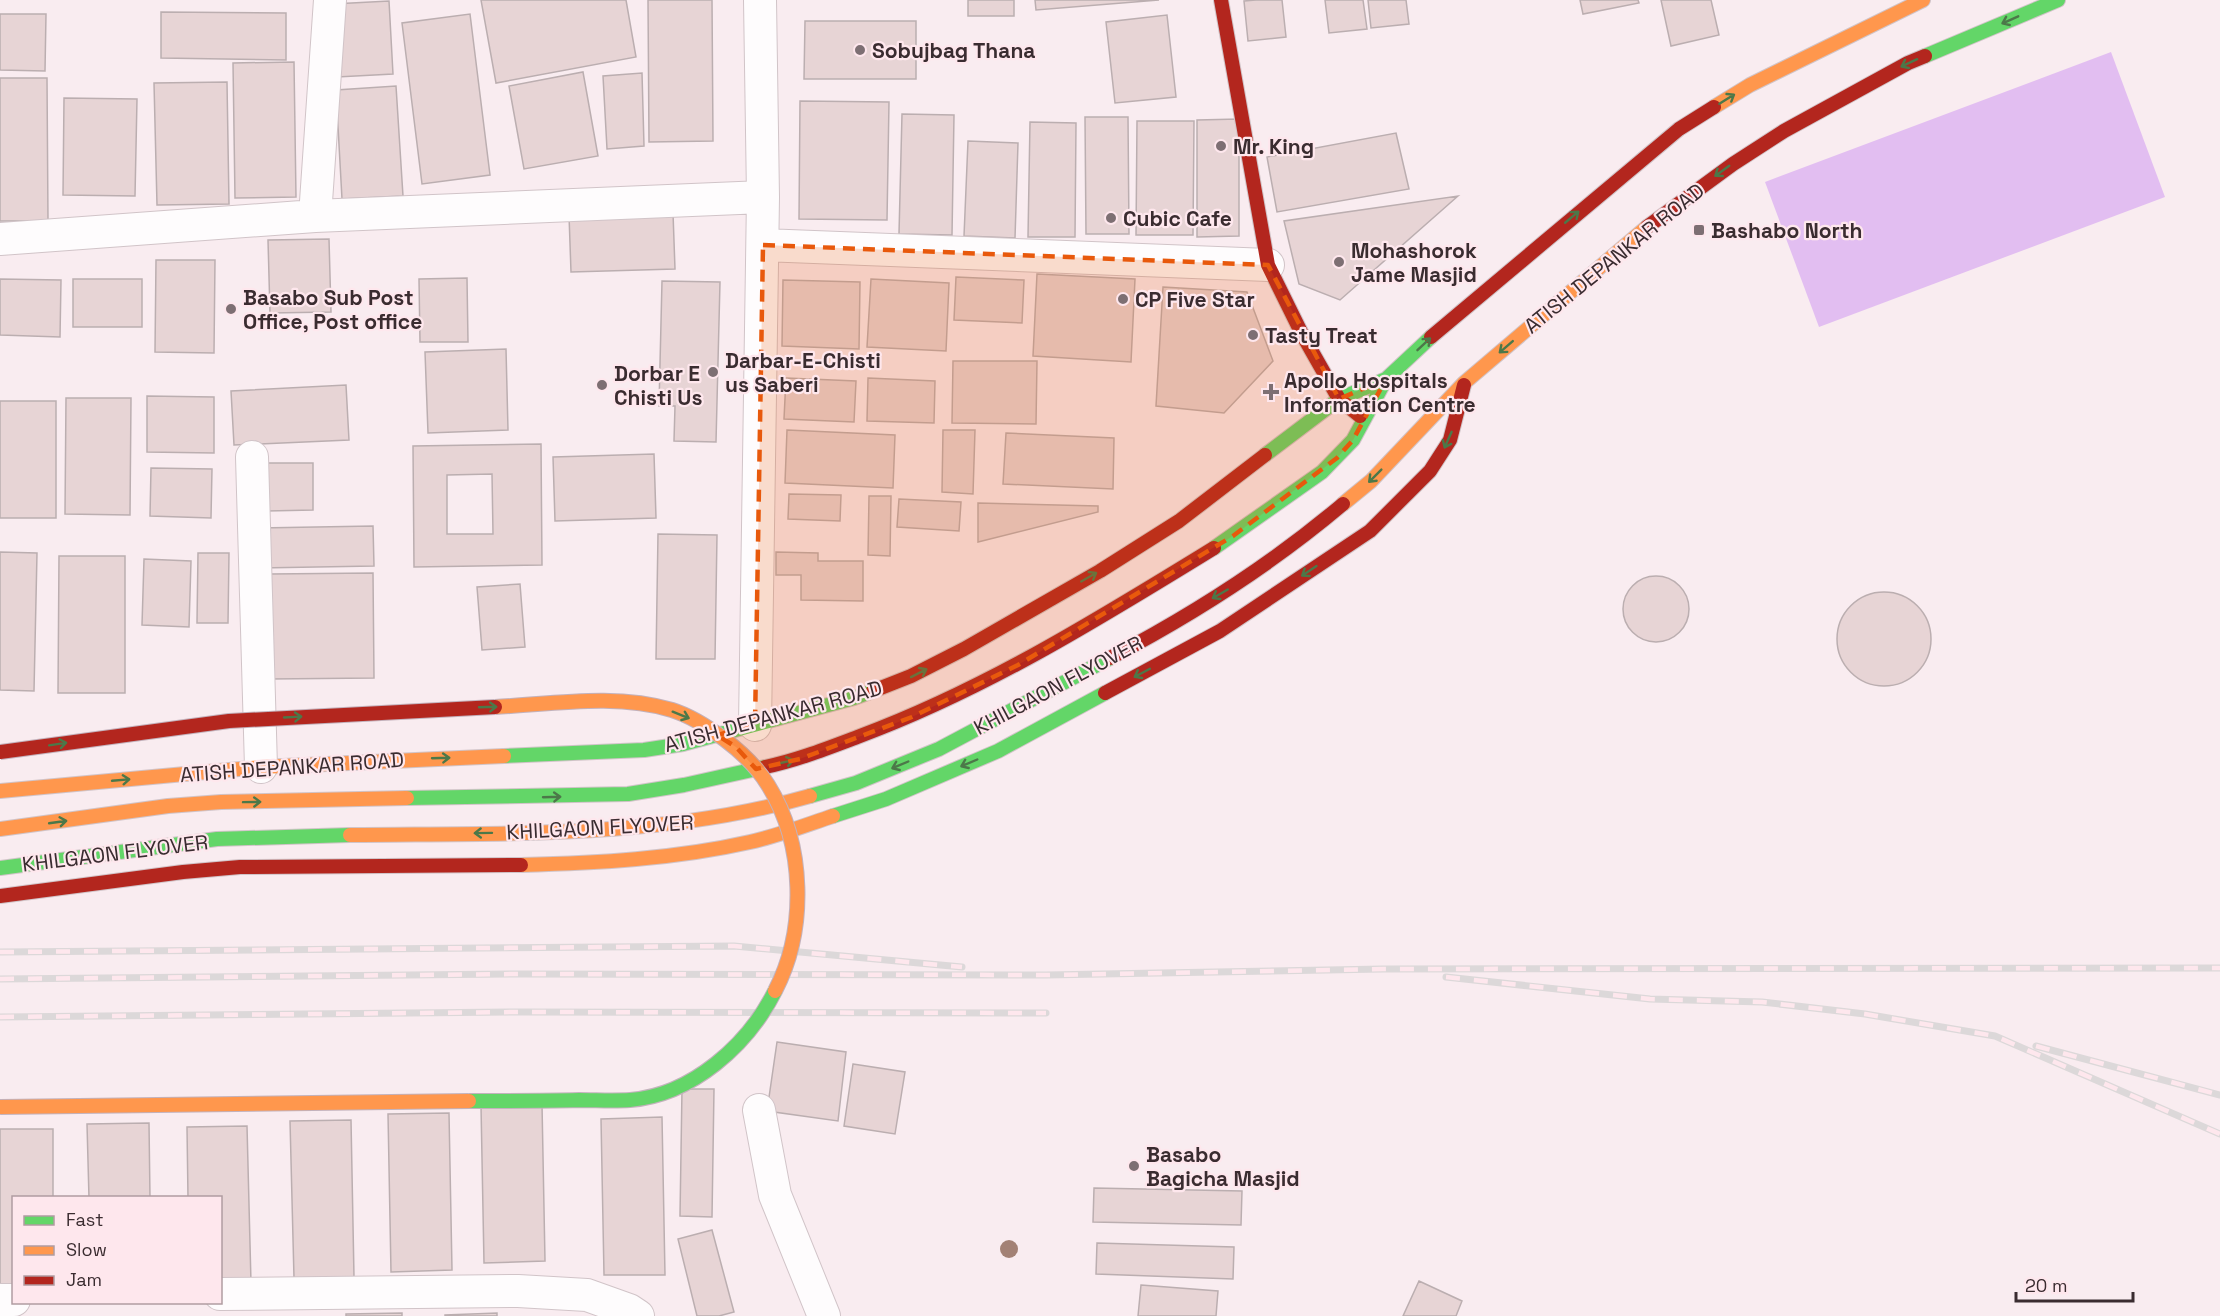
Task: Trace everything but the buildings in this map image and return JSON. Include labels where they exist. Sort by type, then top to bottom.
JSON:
[{"type":"main road","points":[[1221,0],[1268,265],[1302,334],[1339,399],[1364,419]]},
{"type":"main road","name":"ATISH DEPANKAR ROAD","points":[[1353,441],[1386,379],[1441,328],[1679,129],[1750,85],[1923,0]]},
{"type":"main road","name":"ATISH DEPANKAR ROAD","points":[[1416,434],[1464,383],[1638,233],[1733,164],[1784,131],[1908,63],[2058,0]]},
{"type":"main road","name":"ATISH DEPANKAR ROAD","points":[[0,791],[261,767],[644,750],[683,744],[854,698],[911,676],[964,649],[1100,571],[1179,521],[1339,399],[1386,379]]},
{"type":"main road","points":[[0,896],[183,872],[240,867],[475,867],[590,863],[676,855],[751,842],[886,799],[998,751],[1220,631],[1370,531],[1430,471],[1450,440],[1464,383]]},
{"type":"main road","name":"KHILGAON FLYOVER","points":[[0,868],[217,839],[313,835],[568,833],[654,828],[745,812],[856,783],[939,749],[1118,654],[1234,586],[1317,526],[1371,481],[1416,434]]},
{"type":"main road","name":"KHILGAON FLYOVER","points":[[0,829],[168,806],[221,802],[628,794],[695,783],[800,759],[912,717],[1018,665],[1072,634],[1233,536],[1322,472],[1353,441]]},
{"type":"main road","points":[[0,752],[229,721],[615,701],[651,705],[684,715],[736,747],[764,779],[784,820],[794,850],[798,902],[790,959],[779,984],[740,1042],[710,1068],[686,1084],[656,1095],[631,1100],[0,1107]]},
{"type":"street","points":[[315,216],[330,0]]},
{"type":"street","points":[[755,725],[763,245],[760,0]]},
{"type":"street","points":[[0,239],[315,216],[763,196]]},
{"type":"street","points":[[763,245],[1268,265]]},
{"type":"street","points":[[252,457],[261,767]]},
{"type":"street","points":[[759,1110],[775,1196],[824,1316]]},
{"type":"street","points":[[222,1294],[261,1304],[519,1304],[587,1295],[629,1310],[638,1316]]},
{"type":"highlighted area","points":[[763,245],[1268,265],[1339,399],[1386,379],[1353,440],[1337,458],[1233,536],[1018,665],[912,717],[800,759],[756,769],[736,747],[717,735],[755,725]]},
{"type":"shaded area","points":[[2111,52],[2165,197],[1819,327],[1765,182]]},
{"type":"railway","points":[[0,952],[734,946],[962,967]]},
{"type":"railway","points":[[0,979],[519,974],[1046,975],[1383,969],[2220,968]]},
{"type":"railway","points":[[1446,977],[1650,999],[1762,1002],[1865,1014],[1995,1036],[2220,1134]]},
{"type":"railway","points":[[0,1017],[520,1012],[1046,1013]]},
{"type":"railway","points":[[2036,1046],[2220,1095]]},
{"type":"traffic: fast","points":[[1925,56],[2058,0]]},
{"type":"traffic: fast","points":[[1214,548],[1322,472],[1353,440],[1386,379],[1431,337]]},
{"type":"traffic: fast","points":[[1265,455],[1339,399],[1386,379]]},
{"type":"traffic: fast","points":[[810,796],[856,783],[939,749],[1110,658]]},
{"type":"traffic: fast","points":[[504,756],[644,750],[683,744],[873,691]]},
{"type":"traffic: fast","points":[[833,816],[886,799],[998,751],[1105,693]]},
{"type":"traffic: fast","points":[[407,798],[628,794],[684,785],[765,767]]},
{"type":"traffic: fast","points":[[0,868],[217,839],[350,835]]},
{"type":"traffic: fast","points":[[469,1101],[630,1100],[653,1096],[696,1078],[716,1064],[750,1030],[775,991]]},
{"type":"traffic: slow","points":[[1714,107],[1750,85],[1923,0]]},
{"type":"traffic: slow","points":[[1343,504],[1371,481],[1464,383],[1647,227]]},
{"type":"traffic: slow","points":[[495,707],[584,701],[651,705],[679,712],[699,722],[724,739],[748,760],[764,778],[780,808],[795,860],[797,915],[793,941],[775,991]]},
{"type":"traffic: slow","points":[[0,791],[261,767],[504,756]]},
{"type":"traffic: slow","points":[[350,835],[524,833],[639,827],[753,810],[810,796]]},
{"type":"traffic: slow","points":[[0,829],[168,806],[221,802],[407,798]]},
{"type":"traffic: slow","points":[[521,865],[607,861],[722,848],[781,834],[833,816]]},
{"type":"traffic: slow","points":[[0,1107],[469,1101]]},
{"type":"traffic: jam","points":[[1221,0],[1268,265],[1302,334],[1339,399],[1360,416]]},
{"type":"traffic: jam","points":[[1647,227],[1733,164],[1784,131],[1908,63],[1925,56]]},
{"type":"traffic: jam","points":[[1431,337],[1679,129],[1714,107]]},
{"type":"traffic: jam","points":[[1105,693],[1220,631],[1370,531],[1430,471],[1450,440],[1464,385]]},
{"type":"traffic: jam","points":[[873,691],[911,676],[964,649],[1100,571],[1179,521],[1265,455]]},
{"type":"traffic: jam","points":[[1110,658],[1171,624],[1260,568],[1343,504]]},
{"type":"traffic: jam","points":[[765,767],[836,745],[952,697],[1042,651],[1214,548]]},
{"type":"traffic: jam","points":[[0,752],[229,721],[495,707]]},
{"type":"traffic: jam","points":[[0,896],[183,872],[240,867],[521,865]]},
{"type":"place","name":"Sobujbag Thana","points":[[860,50]]},
{"type":"place","name":"Mr. King","points":[[1221,146]]},
{"type":"place","name":"Cubic Cafe","points":[[1111,218]]},
{"type":"place","name":"Bashabo North","points":[[1699,230]]},
{"type":"place","name":"Mohashorok Jame Masjid","points":[[1339,262]]},
{"type":"place","name":"CP Five Star","points":[[1123,299]]},
{"type":"place","name":"Basabo Sub Post Office, Post office","points":[[231,309]]},
{"type":"place","name":"Tasty Treat","points":[[1253,335]]},
{"type":"place","name":"Darbar-E-Chisti us Saberi","points":[[713,372]]},
{"type":"place","name":"Dorbar E Chisti Us","points":[[602,385]]},
{"type":"place","name":"Apollo Hospitals Information Centre","points":[[1271,392]]},
{"type":"place","name":"Basabo Bagicha Masjid","points":[[1134,1166]]}]
